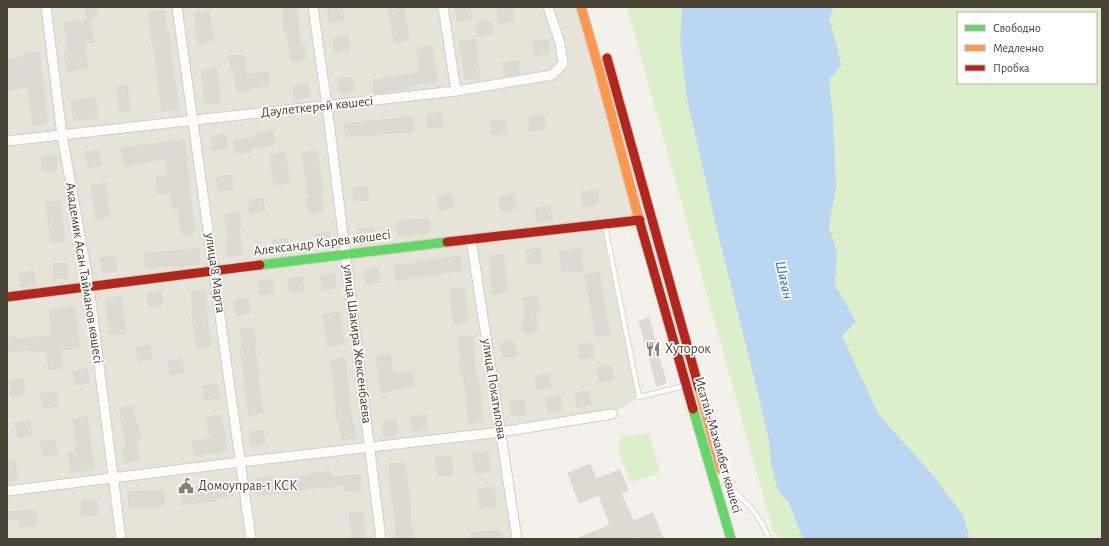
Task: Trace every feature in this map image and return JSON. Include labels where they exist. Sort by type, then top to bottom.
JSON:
[{"type":"main road","name":"Исатай-Махамбет көшесі","points":[[580,7],[599,69],[686,385],[731,539]]},
{"type":"main road","points":[[605,52],[729,497]]},
{"type":"main road","name":"Александр Карев көшесі","points":[[7,297],[345,254],[640,220],[652,217]]},
{"type":"street","name":"Академик Асан Тайманов көшесі","points":[[46,7],[62,135],[88,286],[121,539]]},
{"type":"street","name":"улица 8 Марта","points":[[177,7],[251,539]]},
{"type":"street","name":"улица Шакира Жексенбаева","points":[[313,7],[327,106],[381,539]]},
{"type":"street","points":[[443,7],[456,91]]},
{"type":"street","name":"Дәулеткерей көшесі","points":[[7,141],[456,91],[552,75],[563,64],[560,43],[548,7]]},
{"type":"street","name":"улица Покатилова","points":[[471,239],[517,539]]},
{"type":"street","points":[[7,491],[501,432],[612,414]]},
{"type":"lane","points":[[604,224],[640,397],[686,385]]},
{"type":"lane","points":[[725,483],[747,502],[763,523],[769,539]]},
{"type":"shaded area","points":[[7,7],[581,7],[640,220],[605,224],[639,397],[612,414],[501,432],[517,539],[7,539]]},
{"type":"green space","points":[[627,7],[682,7],[680,41],[687,99],[716,226],[769,441],[771,465],[778,491],[789,503],[803,539],[784,539],[773,531]]},
{"type":"green space","points":[[834,7],[1102,7],[1102,539],[970,539],[963,515],[931,473],[879,415],[842,336],[856,320],[835,285],[837,252],[829,227],[836,187],[833,115],[829,80],[836,43],[829,18]]},
{"type":"green space","points":[[649,433],[660,472],[632,483],[617,450],[623,436]]},
{"type":"water","name":"Шаған","points":[[682,7],[834,7],[829,18],[841,65],[829,80],[833,115],[836,187],[829,227],[837,252],[835,285],[856,321],[842,336],[879,415],[931,473],[963,515],[970,539],[803,539],[789,503],[778,491],[771,465],[769,441],[716,226],[687,99],[680,41]]},
{"type":"building","points":[[85,7],[96,7],[97,17],[87,19]]},
{"type":"building","points":[[283,7],[296,7],[301,46],[304,45],[306,59],[291,61],[287,33],[285,34]]},
{"type":"building","points":[[342,7],[344,20],[329,22],[328,8]]},
{"type":"building","points":[[455,7],[470,7],[472,19],[457,21]]},
{"type":"building","points":[[512,7],[514,21],[499,23],[497,9]]},
{"type":"building","points":[[404,8],[409,40],[394,42],[389,10]]},
{"type":"building","points":[[165,11],[166,32],[169,32],[171,44],[169,44],[179,109],[162,111],[154,46],[152,46],[149,12]]},
{"type":"building","points":[[209,11],[213,41],[198,43],[195,13]]},
{"type":"building","points":[[90,20],[93,42],[85,43],[88,68],[67,71],[64,52],[68,51],[64,23]]},
{"type":"building","points":[[491,21],[492,34],[478,36],[476,23]]},
{"type":"building","points":[[348,36],[349,50],[334,52],[333,38]]},
{"type":"building","points":[[475,39],[480,78],[465,79],[460,41]]},
{"type":"building","points":[[548,40],[550,53],[535,55],[533,41]]},
{"type":"building","points":[[432,46],[437,82],[407,86],[408,89],[374,93],[373,80],[420,73],[417,48]]},
{"type":"building","points":[[39,52],[47,121],[45,124],[33,126],[28,87],[7,90],[7,59],[25,57],[24,54]]},
{"type":"building","points":[[244,55],[246,74],[268,72],[270,85],[251,88],[251,90],[237,91],[234,70],[231,70],[229,56]]},
{"type":"building","points":[[518,61],[519,74],[505,76],[503,63]]},
{"type":"building","points":[[217,69],[220,102],[205,104],[202,71]]},
{"type":"building","points":[[353,78],[355,91],[340,93],[338,79]]},
{"type":"building","points":[[308,84],[309,97],[294,99],[293,86]]},
{"type":"building","points":[[127,85],[130,111],[120,113],[117,86]]},
{"type":"building","points":[[95,98],[98,118],[74,121],[71,101]]},
{"type":"building","points":[[441,113],[443,127],[428,128],[426,115]]},
{"type":"building","points":[[544,115],[545,129],[530,131],[529,117]]},
{"type":"building","points":[[412,117],[413,131],[346,137],[344,124]]},
{"type":"building","points":[[505,120],[507,133],[492,135],[490,122]]},
{"type":"building","points":[[273,131],[275,145],[250,148],[251,152],[236,154],[234,140],[259,137],[258,133]]},
{"type":"building","points":[[226,134],[228,148],[213,150],[212,136]]},
{"type":"building","points":[[184,140],[195,233],[182,235],[178,208],[173,208],[171,193],[157,194],[156,177],[168,175],[166,159],[124,165],[121,148]]},
{"type":"building","points":[[99,150],[101,165],[88,167],[85,152]]},
{"type":"building","points":[[317,151],[323,189],[321,189],[323,211],[309,213],[307,199],[309,199],[302,153]]},
{"type":"building","points":[[285,153],[289,183],[274,185],[270,155]]},
{"type":"building","points":[[56,155],[57,170],[43,171],[42,157]]},
{"type":"building","points":[[231,175],[233,189],[218,190],[217,177]]},
{"type":"building","points":[[105,183],[109,217],[96,219],[92,185]]},
{"type":"building","points":[[367,186],[369,200],[354,201],[353,188]]},
{"type":"building","points":[[597,190],[598,204],[583,206],[582,192]]},
{"type":"building","points":[[452,195],[454,208],[439,210],[438,197]]},
{"type":"building","points":[[514,195],[516,209],[501,211],[499,197]]},
{"type":"building","points":[[263,198],[265,211],[250,213],[249,200]]},
{"type":"building","points":[[60,201],[65,241],[51,242],[46,202]]},
{"type":"building","points":[[550,206],[552,220],[537,222],[536,208]]},
{"type":"building","points":[[240,213],[241,227],[239,227],[242,255],[228,257],[225,215]]},
{"type":"building","points":[[429,219],[431,232],[398,236],[396,222]]},
{"type":"building","points":[[373,228],[375,241],[360,243],[358,229]]},
{"type":"building","points":[[330,232],[331,246],[317,248],[315,234]]},
{"type":"building","points":[[287,238],[289,252],[274,254],[273,240]]},
{"type":"building","points":[[540,248],[542,262],[528,264],[526,250]]},
{"type":"building","points":[[199,249],[200,264],[172,267],[172,265],[146,269],[144,254]]},
{"type":"building","points":[[581,249],[583,271],[562,272],[560,251]]},
{"type":"building","points":[[503,254],[507,292],[493,294],[489,256]]},
{"type":"building","points":[[114,256],[116,271],[103,273],[101,258]]},
{"type":"building","points":[[460,256],[462,271],[410,277],[410,279],[396,281],[394,266]]},
{"type":"building","points":[[67,263],[68,278],[54,279],[53,264]]},
{"type":"building","points":[[378,268],[380,282],[366,284],[364,270]]},
{"type":"building","points":[[34,271],[36,285],[22,287],[20,273]]},
{"type":"building","points":[[599,272],[610,335],[596,337],[585,275]]},
{"type":"building","points":[[334,274],[336,288],[323,290],[320,276]]},
{"type":"building","points":[[302,277],[304,291],[290,293],[288,279]]},
{"type":"building","points":[[272,279],[274,293],[260,295],[258,281]]},
{"type":"building","points":[[464,288],[468,322],[454,324],[450,290]]},
{"type":"building","points":[[205,290],[207,305],[205,305],[211,346],[197,348],[191,310],[193,310],[191,292]]},
{"type":"building","points":[[161,291],[163,305],[149,307],[147,293]]},
{"type":"building","points":[[537,296],[539,310],[535,311],[538,331],[524,333],[522,319],[526,318],[523,298]]},
{"type":"building","points":[[121,297],[125,333],[110,334],[106,299]]},
{"type":"building","points":[[248,298],[250,313],[236,315],[234,301]]},
{"type":"building","points":[[75,307],[79,348],[60,350],[63,368],[49,370],[46,350],[31,352],[30,349],[7,352],[7,338],[16,336],[16,340],[52,335],[50,310]]},
{"type":"building","points":[[339,312],[344,343],[328,346],[323,315]]},
{"type":"building","points":[[649,318],[666,383],[657,386],[639,321]]},
{"type":"building","points":[[254,328],[256,343],[254,343],[259,376],[257,376],[263,413],[249,415],[244,383],[246,383],[240,348],[243,347],[240,330]]},
{"type":"building","points":[[472,336],[477,382],[479,382],[481,396],[483,421],[469,423],[458,338]]},
{"type":"building","points":[[514,341],[517,356],[503,357],[500,343]]},
{"type":"building","points":[[592,343],[594,357],[580,359],[578,345]]},
{"type":"building","points":[[150,345],[152,359],[138,361],[136,347]]},
{"type":"building","points":[[390,354],[393,374],[412,372],[414,386],[392,389],[392,391],[381,393],[376,357]]},
{"type":"building","points":[[345,358],[352,424],[354,423],[356,437],[342,440],[339,420],[337,420],[331,360]]},
{"type":"building","points":[[182,359],[184,373],[170,375],[168,361]]},
{"type":"building","points":[[611,365],[613,380],[599,382],[597,367]]},
{"type":"building","points":[[87,369],[89,383],[75,385],[73,371]]},
{"type":"building","points":[[549,374],[551,388],[537,390],[535,376]]},
{"type":"building","points":[[23,379],[25,393],[11,396],[9,381]]},
{"type":"building","points":[[217,384],[219,398],[205,400],[203,386]]},
{"type":"building","points":[[589,391],[591,405],[577,407],[575,393]]},
{"type":"building","points":[[56,392],[58,406],[44,408],[41,394]]},
{"type":"building","points":[[560,396],[562,410],[548,412],[546,398]]},
{"type":"building","points":[[524,400],[526,414],[512,416],[510,401]]},
{"type":"building","points":[[133,406],[140,439],[136,440],[139,460],[125,462],[123,448],[127,447],[119,408]]},
{"type":"building","points":[[221,415],[227,451],[194,455],[192,441],[210,439],[207,417]]},
{"type":"building","points":[[425,415],[427,429],[413,431],[411,417]]},
{"type":"building","points":[[87,417],[94,469],[71,472],[68,453],[76,452],[75,445],[77,445],[73,419]]},
{"type":"building","points":[[396,420],[398,434],[384,436],[382,422]]},
{"type":"building","points":[[29,421],[32,435],[18,437],[15,423]]},
{"type":"building","points":[[263,430],[265,444],[251,446],[249,432]]},
{"type":"building","points":[[55,440],[57,454],[43,456],[41,442]]},
{"type":"building","points":[[488,452],[490,471],[475,473],[473,454]]},
{"type":"building","points":[[451,456],[453,475],[438,476],[436,457]]},
{"type":"building","points":[[15,461],[17,480],[7,481],[7,462]]},
{"type":"building","points":[[405,463],[410,507],[410,528],[413,528],[412,539],[396,539],[396,521],[394,503],[392,503],[389,464]]},
{"type":"building","points":[[590,464],[596,479],[620,470],[628,490],[621,493],[633,521],[653,513],[663,539],[638,539],[637,536],[630,539],[576,539],[610,525],[599,495],[579,503],[568,473]]},
{"type":"building","points":[[330,471],[331,477],[360,475],[361,490],[346,491],[345,485],[299,490],[299,492],[285,494],[285,492],[258,495],[256,479],[273,477],[273,480],[307,476],[307,474]]},
{"type":"building","points":[[232,481],[233,496],[215,498],[216,501],[195,502],[183,505],[181,488],[218,486],[217,483]]},
{"type":"building","points":[[494,487],[496,506],[480,508],[478,489]]},
{"type":"building","points":[[164,491],[164,506],[129,507],[128,492]]},
{"type":"building","points":[[97,501],[98,515],[82,516],[81,502]]},
{"type":"building","points":[[35,510],[36,525],[20,526],[20,519],[7,520],[7,512]]},
{"type":"building","points":[[363,512],[364,539],[351,539],[352,526],[350,526],[349,513]]},
{"type":"building","points":[[500,531],[501,539],[471,539],[471,533]]},
{"type":"traffic: fast","points":[[260,265],[447,242]]},
{"type":"traffic: fast","points":[[693,409],[731,539]]},
{"type":"traffic: slow","points":[[581,7],[640,223]]},
{"type":"traffic: slow","points":[[699,388],[721,469]]},
{"type":"traffic: jam","points":[[607,58],[699,388]]},
{"type":"traffic: jam","points":[[447,242],[640,220]]},
{"type":"traffic: jam","points":[[640,223],[693,409]]},
{"type":"traffic: jam","points":[[7,297],[260,265]]},
{"type":"place","name":"Хуторок","points":[[653,349]]},
{"type":"place","name":"Домоуправ-1 КСК","points":[[186,486]]}]
